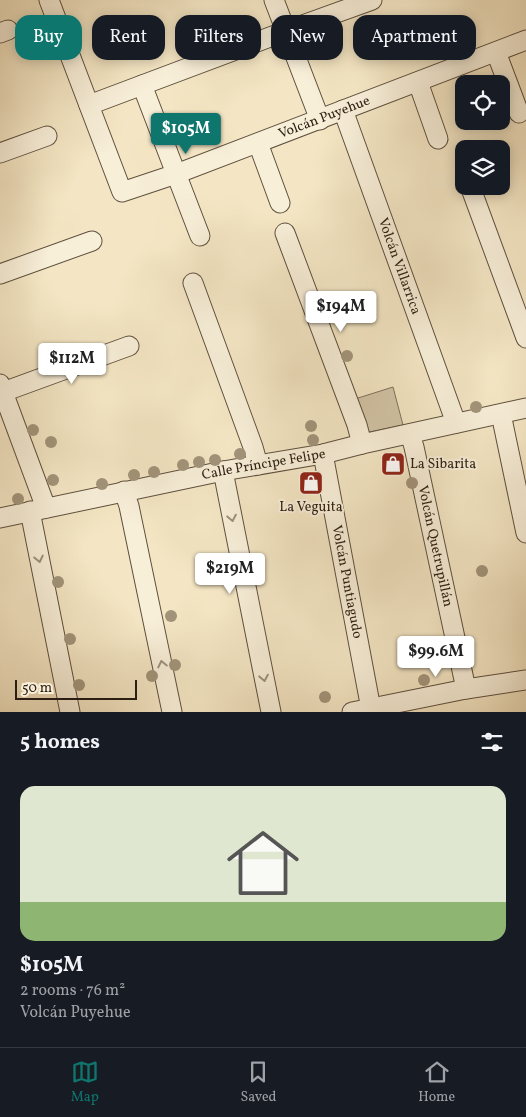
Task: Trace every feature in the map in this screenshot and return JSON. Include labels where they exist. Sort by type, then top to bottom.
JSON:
[{"type":"street","points":[[49,0],[89,105],[271,36]]},
{"type":"street","points":[[274,0],[280,15]]},
{"type":"street","points":[[329,15],[372,0]]},
{"type":"street","name":"Volcán Puyehue","points":[[89,105],[122,192],[176,174],[320,120],[526,40]]},
{"type":"street","points":[[496,52],[519,113]]},
{"type":"street","points":[[297,60],[320,120]]},
{"type":"street","points":[[418,82],[438,139]]},
{"type":"street","points":[[142,85],[200,236]]},
{"type":"street","name":"Volcán Villarrica","points":[[343,110],[456,422]]},
{"type":"street","points":[[0,153],[47,136]]},
{"type":"street","points":[[258,143],[280,203]]},
{"type":"street","points":[[473,195],[526,338]]},
{"type":"street","points":[[285,233],[357,425],[362,444]]},
{"type":"street","points":[[0,274],[92,241]]},
{"type":"street","points":[[194,283],[258,465]]},
{"type":"street","points":[[70,712],[38,509],[2,388],[128,346]]},
{"type":"street","name":"Calle Príncipe Felipe","points":[[0,518],[223,471],[323,454],[456,422],[526,408]]},
{"type":"street","points":[[501,414],[523,500],[526,533]]},
{"type":"street","name":"Volcán Quetrupillán","points":[[410,434],[466,689]]},
{"type":"street","name":"Volcán Puntiagudo","points":[[323,454],[371,708]]},
{"type":"street","points":[[223,471],[271,712]]},
{"type":"street","points":[[124,491],[129,506],[172,712]]},
{"type":"street","points":[[352,712],[466,689],[526,680]]},
{"type":"shaded area","points":[[393,387],[403,425],[365,433],[355,399]]},
{"type":"place","name":"La Sibarita","points":[[393,464]]},
{"type":"place","name":"La Veguita","points":[[311,483]]}]
